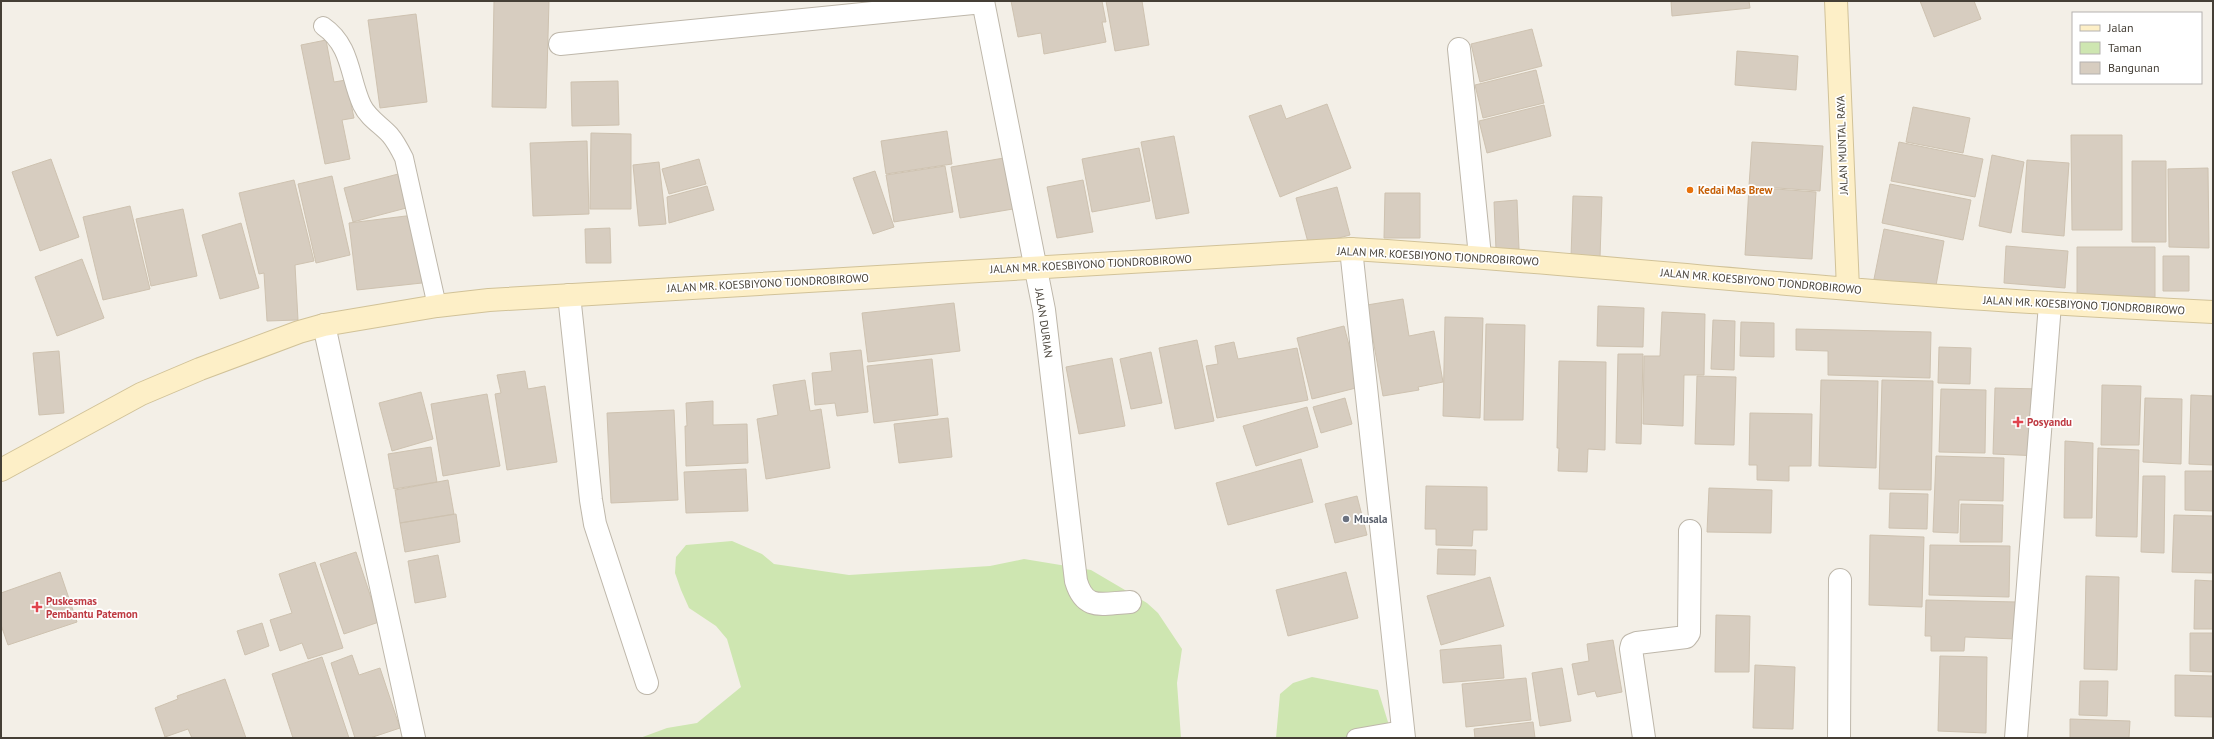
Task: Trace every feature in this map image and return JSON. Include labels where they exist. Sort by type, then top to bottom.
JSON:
[{"type":"main road","name":"JALAN MUNTAL RAYA","points":[[1836,1],[1848,289]]},
{"type":"main road","name":"JALAN MR. KOESBIYONO TJONDROBIROWO","points":[[1,470],[141,394],[221,361],[299,332],[324,325],[437,306],[569,295],[1035,266],[1351,249],[1480,256],[1848,289],[2050,304],[2213,312]]},
{"type":"street","points":[[560,44],[983,1]]},
{"type":"street","name":"JALAN DURIAN","points":[[983,1],[1044,310],[1060,458],[1079,592],[1083,598],[1090,603],[1130,602]]},
{"type":"street","points":[[1459,49],[1480,256]]},
{"type":"street","points":[[1351,249],[1403,734]]},
{"type":"street","points":[[569,295],[591,500],[595,524],[647,683]]},
{"type":"street","points":[[2016,738],[2050,304]]},
{"type":"street","points":[[324,325],[414,738]]},
{"type":"street","points":[[1644,738],[1631,649],[1632,645],[1637,643],[1678,640],[1686,637],[1689,633],[1690,531]]},
{"type":"street","points":[[1840,580],[1840,738]]},
{"type":"lane","points":[[323,26],[335,34],[343,46],[362,106],[374,121],[396,142],[404,158],[437,306]]},
{"type":"lane","points":[[1356,738],[1403,734]]},
{"type":"green space","points":[[732,541],[762,554],[774,564],[849,575],[990,566],[1024,559],[1091,570],[1147,603],[1158,613],[1182,649],[1177,683],[1181,738],[640,738],[667,728],[697,723],[741,687],[727,639],[716,626],[689,608],[675,573],[676,557],[686,545]]},
{"type":"green space","points":[[1312,677],[1378,690],[1393,738],[1276,738],[1280,694],[1293,683]]},
{"type":"building","points":[[494,1],[549,1],[546,108],[492,107]]},
{"type":"building","points":[[1011,1],[1102,1],[1106,22],[1102,22],[1106,42],[1044,54],[1041,33],[1018,37]]},
{"type":"building","points":[[1106,1],[1142,1],[1149,45],[1115,51]]},
{"type":"building","points":[[1671,1],[1749,1],[1750,8],[1672,16]]},
{"type":"building","points":[[1920,1],[1974,1],[1981,19],[1934,37]]},
{"type":"building","points":[[416,14],[427,102],[380,108],[368,20]]},
{"type":"building","points":[[1532,29],[1542,66],[1480,82],[1471,44]]},
{"type":"building","points":[[326,40],[334,82],[346,80],[354,118],[342,120],[350,159],[325,164],[301,45]]},
{"type":"building","points":[[1737,51],[1798,56],[1796,90],[1735,85]]},
{"type":"building","points":[[1536,70],[1544,103],[1483,118],[1475,85]]},
{"type":"building","points":[[618,81],[619,125],[572,126],[571,82]]},
{"type":"building","points":[[1327,104],[1351,168],[1280,197],[1249,116],[1281,105],[1286,119]]},
{"type":"building","points":[[1544,105],[1551,136],[1487,153],[1479,121]]},
{"type":"building","points":[[1913,107],[1970,118],[1963,153],[1906,142]]},
{"type":"building","points":[[947,131],[952,164],[886,174],[881,141]]},
{"type":"building","points":[[591,133],[631,134],[631,209],[590,209]]},
{"type":"building","points":[[2071,135],[2122,135],[2122,230],[2072,230]]},
{"type":"building","points":[[1174,136],[1189,213],[1156,219],[1141,142]]},
{"type":"building","points":[[587,141],[589,214],[533,216],[530,143]]},
{"type":"building","points":[[1752,142],[1823,146],[1820,191],[1749,186]]},
{"type":"building","points":[[1899,142],[1983,159],[1975,197],[1891,181]]},
{"type":"building","points":[[1139,148],[1150,201],[1092,212],[1082,159]]},
{"type":"building","points":[[1992,155],[2024,162],[2011,233],[1979,226]]},
{"type":"building","points":[[1004,158],[1013,209],[960,218],[951,167]]},
{"type":"building","points":[[51,159],[79,237],[40,251],[12,172]]},
{"type":"building","points":[[699,159],[706,184],[669,194],[662,169]]},
{"type":"building","points":[[2027,160],[2069,163],[2064,236],[2022,232]]},
{"type":"building","points":[[2132,161],[2166,161],[2166,242],[2132,242]]},
{"type":"building","points":[[659,162],[666,224],[639,226],[633,165]]},
{"type":"building","points":[[945,166],[953,212],[894,222],[886,175]]},
{"type":"building","points":[[2208,168],[2209,248],[2169,247],[2168,169]]},
{"type":"building","points":[[875,171],[894,227],[873,234],[853,178]]},
{"type":"building","points":[[406,172],[414,206],[353,222],[344,188]]},
{"type":"building","points":[[332,176],[350,255],[316,263],[298,184]]},
{"type":"building","points":[[294,180],[314,261],[295,265],[298,320],[267,321],[264,273],[259,274],[239,193]]},
{"type":"building","points":[[1083,180],[1093,232],[1057,238],[1047,187]]},
{"type":"building","points":[[1890,184],[1971,200],[1963,240],[1882,223]]},
{"type":"building","points":[[707,186],[714,210],[669,223],[667,197]]},
{"type":"building","points":[[1337,187],[1350,235],[1309,246],[1296,198]]},
{"type":"building","points":[[1749,187],[1816,192],[1812,259],[1745,255]]},
{"type":"building","points":[[1385,193],[1420,193],[1420,238],[1384,238]]},
{"type":"building","points":[[1573,196],[1602,197],[1600,258],[1571,257]]},
{"type":"building","points":[[1517,200],[1519,249],[1496,250],[1494,202]]},
{"type":"building","points":[[130,206],[150,289],[103,300],[83,217]]},
{"type":"building","points":[[183,209],[197,276],[151,286],[136,219]]},
{"type":"building","points":[[414,215],[422,283],[357,290],[349,223]]},
{"type":"building","points":[[241,223],[259,288],[220,299],[202,235]]},
{"type":"building","points":[[610,228],[611,263],[586,263],[585,229]]},
{"type":"building","points":[[1884,229],[1944,241],[1935,291],[1874,279]]},
{"type":"building","points":[[2006,246],[2068,251],[2065,288],[2004,283]]},
{"type":"building","points":[[2077,247],[2155,247],[2155,297],[2077,297]]},
{"type":"building","points":[[2163,256],[2189,256],[2189,291],[2163,291]]},
{"type":"building","points":[[82,259],[104,318],[57,336],[35,277]]},
{"type":"building","points":[[1403,299],[1409,336],[1434,331],[1443,382],[1418,387],[1419,390],[1383,396],[1367,305]]},
{"type":"building","points":[[954,303],[960,351],[868,362],[862,313]]},
{"type":"building","points":[[1598,306],[1644,308],[1643,347],[1597,346]]},
{"type":"building","points":[[1662,312],[1705,314],[1704,375],[1684,375],[1683,426],[1643,424],[1644,356],[1660,356]]},
{"type":"building","points":[[1445,317],[1483,318],[1480,418],[1443,416]]},
{"type":"building","points":[[1713,320],[1735,321],[1734,370],[1711,369]]},
{"type":"building","points":[[1741,322],[1774,323],[1774,357],[1740,356]]},
{"type":"building","points":[[1486,324],[1525,325],[1523,420],[1484,420]]},
{"type":"building","points":[[1344,326],[1360,387],[1312,399],[1297,338]]},
{"type":"building","points":[[1796,329],[1931,332],[1930,378],[1828,375],[1828,351],[1796,350]]},
{"type":"building","points":[[1197,340],[1214,421],[1175,429],[1159,348]]},
{"type":"building","points":[[1234,342],[1238,359],[1297,348],[1308,400],[1217,418],[1206,366],[1218,364],[1215,346]]},
{"type":"building","points":[[1939,347],[1971,348],[1970,384],[1938,383]]},
{"type":"building","points":[[861,350],[868,412],[837,416],[835,403],[815,405],[812,373],[832,371],[830,353]]},
{"type":"building","points":[[59,351],[64,413],[39,415],[33,353]]},
{"type":"building","points":[[1151,352],[1162,403],[1131,409],[1120,359]]},
{"type":"building","points":[[1618,354],[1643,354],[1641,444],[1616,443]]},
{"type":"building","points":[[1112,358],[1125,426],[1079,434],[1066,367]]},
{"type":"building","points":[[932,359],[938,415],[874,423],[867,366]]},
{"type":"building","points":[[1559,361],[1606,362],[1605,450],[1588,449],[1587,472],[1558,471],[1559,448],[1557,448]]},
{"type":"building","points":[[525,371],[528,389],[545,386],[557,462],[507,470],[495,394],[501,393],[497,375]]},
{"type":"building","points":[[1697,376],[1736,377],[1734,445],[1695,444]]},
{"type":"building","points":[[805,380],[810,411],[821,409],[830,468],[766,479],[757,419],[778,415],[773,385]]},
{"type":"building","points":[[1821,380],[1878,381],[1876,468],[1819,466]]},
{"type":"building","points":[[1882,380],[1933,381],[1931,490],[1879,489]]},
{"type":"building","points":[[2102,385],[2141,386],[2139,445],[2101,445]]},
{"type":"building","name":"Posyandu","points":[[1995,388],[2042,389],[2041,456],[1993,454]]},
{"type":"building","points":[[1941,389],[1986,390],[1985,453],[1939,452]]},
{"type":"building","points":[[421,392],[433,439],[392,451],[379,403]]},
{"type":"building","points":[[487,394],[500,466],[443,476],[431,404]]},
{"type":"building","points":[[2191,395],[2213,396],[2213,465],[2189,464]]},
{"type":"building","points":[[1345,398],[1352,424],[1321,433],[1313,407]]},
{"type":"building","points":[[2145,398],[2182,399],[2181,464],[2143,462]]},
{"type":"building","points":[[713,401],[713,425],[747,424],[748,463],[686,466],[686,403]]},
{"type":"building","points":[[1307,407],[1318,447],[1256,466],[1243,426]]},
{"type":"building","points":[[674,410],[678,500],[611,503],[607,413]]},
{"type":"building","points":[[1750,413],[1812,414],[1811,466],[1789,466],[1789,481],[1757,480],[1757,465],[1749,465]]},
{"type":"building","points":[[948,418],[952,457],[899,463],[894,424]]},
{"type":"building","points":[[2065,441],[2093,443],[2092,518],[2064,518]]},
{"type":"building","points":[[431,447],[437,482],[394,489],[388,454]]},
{"type":"building","points":[[2098,448],[2139,450],[2137,537],[2096,536]]},
{"type":"building","points":[[1936,456],[2004,458],[2003,501],[1959,500],[1958,533],[1933,532]]},
{"type":"building","points":[[1301,459],[1313,502],[1228,525],[1216,483]]},
{"type":"building","points":[[746,469],[748,511],[686,513],[684,472]]},
{"type":"building","points":[[2185,471],[2213,471],[2213,511],[2185,510]]},
{"type":"building","points":[[2143,476],[2165,476],[2164,553],[2141,552]]},
{"type":"building","points":[[448,480],[454,514],[400,523],[395,490]]},
{"type":"building","points":[[1426,486],[1487,487],[1487,530],[1473,530],[1472,546],[1436,545],[1436,529],[1425,529]]},
{"type":"building","points":[[1709,488],[1772,490],[1771,533],[1707,532]]},
{"type":"building","points":[[1890,493],[1928,494],[1927,529],[1889,528]]},
{"type":"building","name":"Musala","points":[[1357,496],[1367,535],[1335,543],[1325,504]]},
{"type":"building","points":[[1961,504],[2003,505],[2002,542],[1960,542]]},
{"type":"building","points":[[456,514],[460,542],[405,552],[400,523]]},
{"type":"building","points":[[2174,515],[2213,516],[2213,573],[2172,572]]},
{"type":"building","points":[[1870,535],[1924,537],[1922,607],[1869,605]]},
{"type":"building","points":[[1930,545],[2010,546],[2009,597],[1929,595]]},
{"type":"building","points":[[1438,549],[1476,550],[1475,575],[1437,574]]},
{"type":"building","points":[[356,552],[379,622],[344,634],[320,564]]},
{"type":"building","points":[[438,555],[446,597],[415,603],[408,561]]},
{"type":"building","points":[[315,562],[343,648],[308,659],[302,643],[280,651],[270,620],[292,613],[279,574]]},
{"type":"building","name":"Puskesmas Pembantu Patemon","points":[[60,572],[77,622],[8,645],[1,625],[1,593]]},
{"type":"building","points":[[1346,572],[1358,618],[1288,636],[1276,590]]},
{"type":"building","points":[[2086,576],[2119,577],[2117,670],[2084,669]]},
{"type":"building","points":[[1490,577],[1504,626],[1441,645],[1427,596]]},
{"type":"building","points":[[2195,580],[2213,581],[2213,629],[2194,629]]},
{"type":"building","points":[[1926,600],[2017,602],[2016,639],[1965,637],[1964,651],[1931,651],[1931,636],[1925,636]]},
{"type":"building","points":[[1716,615],[1750,616],[1749,672],[1715,672]]},
{"type":"building","points":[[262,623],[269,646],[245,655],[237,631]]},
{"type":"building","points":[[2190,633],[2213,633],[2213,672],[2190,671]]},
{"type":"building","points":[[1613,640],[1622,692],[1597,697],[1595,691],[1578,695],[1572,664],[1589,661],[1587,644]]},
{"type":"building","points":[[1501,645],[1504,678],[1443,683],[1440,650]]},
{"type":"building","points":[[352,655],[359,675],[380,668],[400,728],[370,738],[355,738],[331,663]]},
{"type":"building","points":[[1940,656],[1987,657],[1986,733],[1938,731]]},
{"type":"building","points":[[322,657],[349,738],[293,738],[272,674]]},
{"type":"building","points":[[1755,665],[1795,667],[1793,729],[1753,728]]},
{"type":"building","points":[[1562,668],[1571,721],[1540,726],[1532,673]]},
{"type":"building","points":[[2175,675],[2213,676],[2213,717],[2175,716]]},
{"type":"building","points":[[1526,678],[1531,720],[1466,727],[1462,684]]},
{"type":"building","points":[[225,679],[246,738],[192,738],[188,729],[165,737],[155,708],[178,699],[177,696]]},
{"type":"building","points":[[2080,681],[2108,681],[2107,716],[2079,715]]},
{"type":"building","points":[[2070,719],[2130,721],[2129,738],[2070,738]]},
{"type":"building","points":[[1533,722],[1535,738],[1475,738],[1474,729]]},
{"type":"place","name":"Kedai Mas Brew","points":[[1690,190]]},
{"type":"place","name":"Posyandu","points":[[2018,422]]},
{"type":"place","name":"Musala","points":[[1346,519]]},
{"type":"place","name":"Puskesmas Pembantu Patemon","points":[[37,607]]}]
